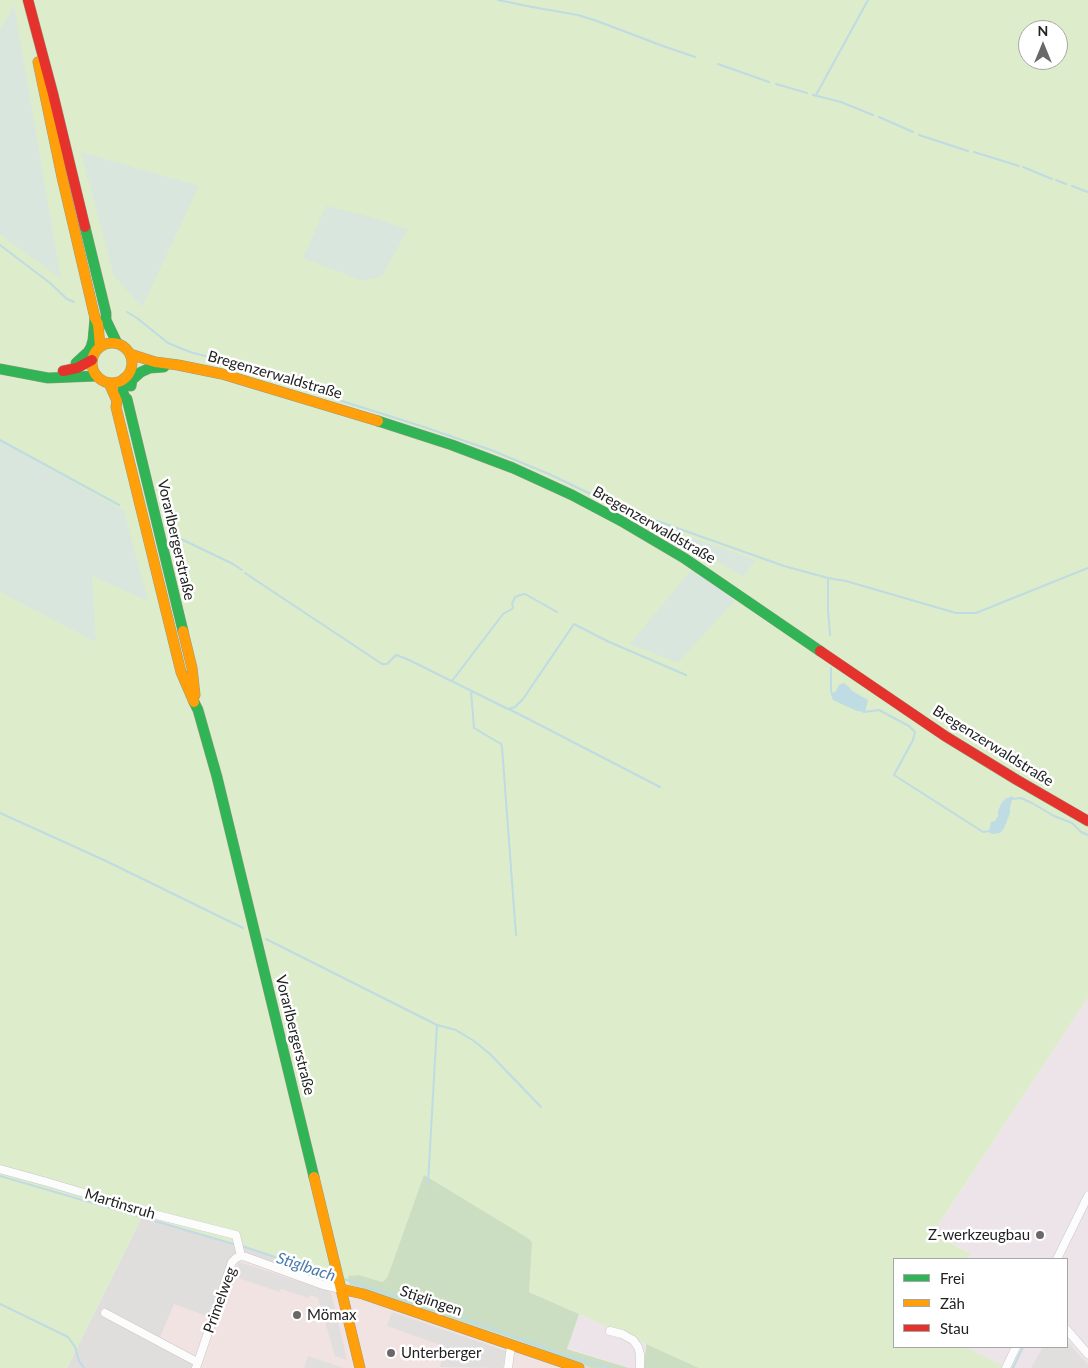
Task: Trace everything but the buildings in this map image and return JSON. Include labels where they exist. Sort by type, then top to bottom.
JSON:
[{"type":"main road","points":[[28,0],[97,276],[106,320],[117,343],[127,349],[130,354]]},
{"type":"main road","points":[[35,28],[44,96],[95,318],[98,324],[100,347]]},
{"type":"main road","points":[[79,249],[85,252],[90,269],[97,276]]},
{"type":"main road","points":[[106,313],[121,338],[135,349],[171,359],[178,365]]},
{"type":"main road","points":[[58,372],[73,365],[88,352],[93,340],[95,318]]},
{"type":"main road","points":[[117,343],[100,347],[94,354],[92,366],[96,376],[104,382],[117,383],[128,374]]},
{"type":"main road","name":"Bregenzerwaldstraße","points":[[130,354],[155,362],[222,374],[378,421],[452,445],[513,468],[572,495],[684,558],[945,736],[1088,821]]},
{"type":"main road","name":"Vorarlbergerstraße","points":[[130,354],[132,362],[124,391],[192,668],[198,710],[227,818],[360,1368]]},
{"type":"main road","points":[[0,363],[58,372],[77,368],[92,360]]},
{"type":"main road","name":"Bregenzerwaldstraße","points":[[128,374],[139,365],[155,362]]},
{"type":"main road","points":[[127,399],[132,380],[141,372],[150,368],[178,365]]},
{"type":"main road","points":[[0,369],[48,378],[96,376]]},
{"type":"main road","points":[[72,378],[99,386],[116,407]]},
{"type":"main road","name":"Vorarlbergerstraße","points":[[109,383],[116,398],[116,407],[181,672],[198,710]]},
{"type":"main road","name":"Stiglingen","points":[[340,1287],[579,1368]]},
{"type":"street","name":"Martinsruh","points":[[0,1169],[157,1216],[236,1236],[240,1253]]},
{"type":"street","points":[[1058,1258],[1088,1197]]},
{"type":"street","name":"Primelweg","points":[[105,1313],[197,1365],[232,1262],[240,1253],[323,1284],[340,1287]]},
{"type":"street","points":[[610,1331],[622,1334],[633,1340],[640,1354],[640,1368]]},
{"type":"street","points":[[1068,1331],[1088,1354]]},
{"type":"street","points":[[508,1368],[511,1346]]},
{"type":"street","points":[[1006,1368],[1016,1348]]},
{"type":"shaded area","points":[[14,5],[61,279],[0,234],[0,31]]},
{"type":"shaded area","points":[[81,152],[199,186],[142,307],[114,276]]},
{"type":"shaded area","points":[[326,206],[364,215],[408,229],[382,276],[363,281],[303,258]]},
{"type":"shaded area","points":[[0,441],[124,511],[148,601],[92,576],[96,642],[0,592]]},
{"type":"shaded area","points":[[693,538],[755,560],[743,577],[690,544]]},
{"type":"shaded area","points":[[692,569],[737,598],[678,663],[630,644]]},
{"type":"shaded area","points":[[1088,997],[1088,1368],[1005,1368],[967,1348],[1068,1348],[1068,1258],[969,1258],[971,1254],[934,1232]]},
{"type":"shaded area","points":[[143,1215],[321,1272],[350,1285],[514,1339],[592,1368],[67,1368]]},
{"type":"shaded area","points":[[238,1258],[330,1289],[362,1296],[568,1368],[201,1368],[194,1356],[160,1337],[174,1304],[209,1317],[216,1317]]},
{"type":"shaded area","name":"Mömax","points":[[239,1262],[331,1292],[347,1360],[335,1356],[318,1298],[310,1295],[309,1298],[281,1289],[280,1292],[233,1276]]},
{"type":"shaded area","points":[[392,1312],[506,1351],[503,1368],[440,1367],[442,1358],[434,1354],[438,1344],[387,1326]]},
{"type":"shaded area","points":[[579,1314],[645,1344],[644,1368],[629,1368],[567,1348]]},
{"type":"shaded area","points":[[1068,1342],[1088,1365],[1088,1368],[1031,1368],[1042,1348],[1068,1348]]},
{"type":"shaded area","points":[[308,1356],[344,1368],[304,1368]]},
{"type":"green space","points":[[0,0],[1088,0],[1088,997],[933,1233],[971,1254],[969,1258],[893,1258],[893,1348],[967,1348],[1006,1367],[699,1368],[529,1292],[528,1288],[388,1276],[383,1282],[359,1275],[349,1276],[350,1285],[321,1272],[143,1215],[67,1368],[0,1368]]},
{"type":"green space","points":[[424,1175],[532,1242],[529,1292],[579,1314],[567,1349],[629,1368],[591,1368],[514,1339],[350,1285],[348,1276],[359,1275],[383,1282],[388,1276]]},
{"type":"green space","points":[[646,1344],[699,1368],[644,1368]]},
{"type":"water","points":[[844,683],[852,691],[868,700],[865,712],[857,711],[833,700],[831,695],[839,685]]},
{"type":"water","points":[[1013,796],[1010,813],[1004,828],[1000,833],[992,834],[989,832],[991,822],[995,821],[1001,804],[1005,799]]},
{"type":"waterway","points":[[498,0],[578,15],[695,57]]},
{"type":"waterway","points":[[816,95],[868,0]]},
{"type":"waterway","points":[[718,64],[769,82]]},
{"type":"waterway","points":[[776,84],[807,93]]},
{"type":"waterway","points":[[813,95],[841,102],[873,115]]},
{"type":"waterway","points":[[879,117],[913,132]]},
{"type":"waterway","points":[[919,135],[968,151]]},
{"type":"waterway","points":[[974,152],[1019,166]]},
{"type":"waterway","points":[[1023,167],[1052,179]]},
{"type":"waterway","points":[[1056,180],[1066,184]]},
{"type":"waterway","points":[[1072,186],[1088,192]]},
{"type":"waterway","points":[[0,245],[50,283],[67,299],[74,302]]},
{"type":"waterway","points":[[127,312],[168,343],[262,375]]},
{"type":"waterway","points":[[272,379],[491,450],[549,474],[624,510]]},
{"type":"waterway","points":[[0,440],[119,505]]},
{"type":"waterway","points":[[646,517],[784,566],[828,578],[830,635]]},
{"type":"waterway","points":[[179,538],[242,570]]},
{"type":"waterway","points":[[828,578],[846,581],[956,613],[976,613],[1088,568]]},
{"type":"waterway","points":[[245,573],[382,664],[387,664],[396,655],[508,709],[515,707],[523,699],[574,624],[607,641],[686,675]]},
{"type":"waterway","points":[[452,681],[503,614],[512,609],[515,597],[525,594],[557,612]]},
{"type":"waterway","points":[[831,668],[832,694]]},
{"type":"waterway","points":[[471,691],[474,728],[501,744],[502,747],[516,935]]},
{"type":"waterway","points":[[509,709],[660,787]]},
{"type":"waterway","points":[[864,712],[879,710],[909,726],[915,732],[913,740],[894,775],[983,832],[990,831]]},
{"type":"waterway","points":[[1011,799],[1021,798],[1032,803],[1054,816],[1072,823],[1081,832],[1088,835]]},
{"type":"waterway","points":[[0,813],[106,861],[243,928]]},
{"type":"waterway","points":[[266,939],[437,1025],[428,1183]]},
{"type":"waterway","points":[[437,1025],[456,1030],[474,1041],[490,1054],[541,1107]]},
{"type":"waterway","name":"Stiglbach","points":[[0,1176],[237,1245]]},
{"type":"waterway","name":"Stiglbach","points":[[242,1246],[332,1276]]},
{"type":"waterway","name":"Stiglbach","points":[[344,1279],[468,1320],[568,1356],[610,1368]]},
{"type":"waterway","points":[[0,1304],[68,1337],[75,1347],[79,1361],[84,1368]]},
{"type":"waterway","points":[[1013,1368],[1023,1348]]},
{"type":"traffic: fast","points":[[85,227],[106,313],[106,320],[117,343]]},
{"type":"traffic: fast","points":[[76,363],[91,347],[95,318]]},
{"type":"traffic: fast","points":[[131,386],[132,380],[141,372],[150,368],[164,367]]},
{"type":"traffic: fast","points":[[0,369],[48,378],[97,376]]},
{"type":"traffic: fast","points":[[125,378],[124,396],[127,399],[183,631]]},
{"type":"traffic: fast","points":[[378,421],[452,445],[513,468],[572,495],[684,558],[820,651]]},
{"type":"traffic: fast","points":[[194,702],[217,777],[314,1177]]},
{"type":"traffic: slow","points":[[38,62],[62,177],[98,324],[100,347]]},
{"type":"traffic: slow","points":[[116,343],[123,346],[129,352],[132,363],[131,371],[123,380],[116,383],[108,383],[101,380],[93,371],[92,359],[95,352],[104,344],[116,343]]},
{"type":"traffic: slow","points":[[130,354],[155,362],[222,374],[378,421]]},
{"type":"traffic: slow","points":[[109,383],[117,401],[116,407],[181,672],[194,702]]},
{"type":"traffic: slow","points":[[183,631],[192,668],[195,695]]},
{"type":"traffic: slow","points":[[314,1177],[360,1368]]},
{"type":"traffic: slow","points":[[341,1289],[363,1294],[579,1368]]},
{"type":"traffic: jam","points":[[28,0],[85,227]]},
{"type":"traffic: jam","points":[[63,371],[77,368],[92,360]]},
{"type":"traffic: jam","points":[[820,651],[945,736],[1088,821]]},
{"type":"place","name":"Z-werkzeugbau","points":[[1040,1235]]},
{"type":"place","name":"Mömax","points":[[297,1315]]},
{"type":"place","name":"Unterberger","points":[[391,1353]]}]
